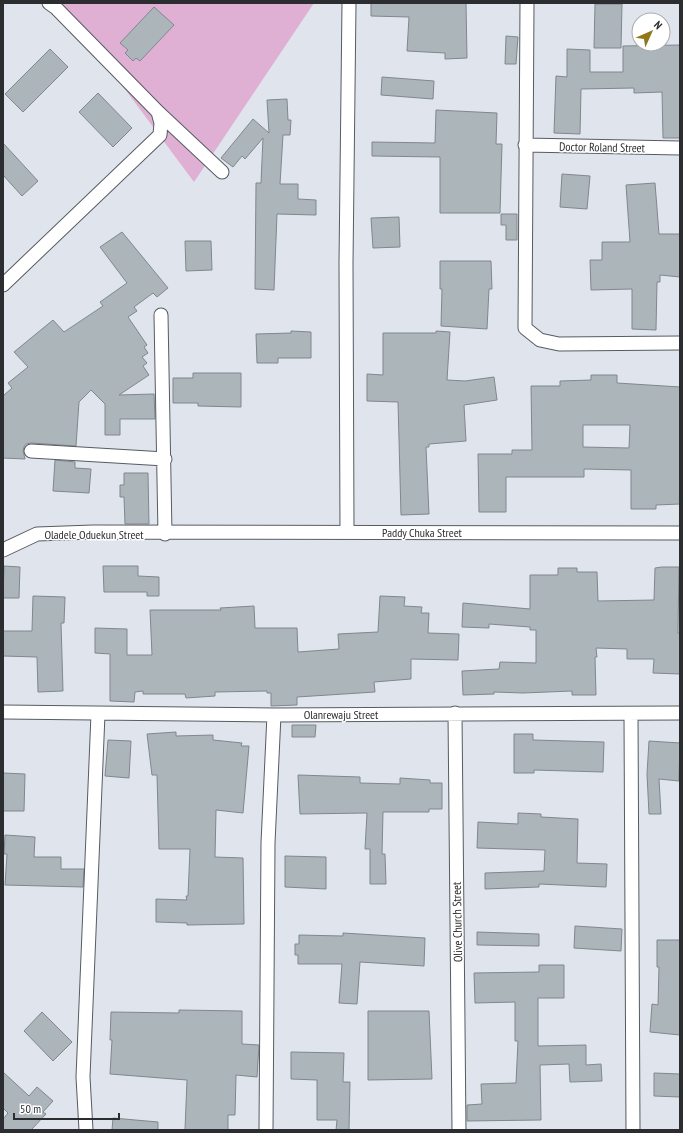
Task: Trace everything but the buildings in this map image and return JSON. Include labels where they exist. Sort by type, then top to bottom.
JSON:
[{"type":"street","points":[[49,3],[56,8],[158,112],[222,172]]},
{"type":"street","points":[[347,532],[346,263],[350,3]]},
{"type":"street","points":[[527,3],[525,328],[540,340],[559,344],[680,343]]},
{"type":"street","points":[[3,285],[160,135],[161,123],[158,112]]},
{"type":"street","name":"Doctor Roland Street","points":[[525,145],[680,148]]},
{"type":"street","points":[[161,315],[165,459],[165,534]]},
{"type":"street","points":[[31,451],[165,459]]},
{"type":"street","name":"Oladele Oduekun Street","points":[[3,550],[37,534],[93,532],[165,534]]},
{"type":"street","name":"Paddy Chuka Street","points":[[165,534],[347,532],[680,533]]},
{"type":"street","name":"Olanrewaju Street","points":[[3,712],[274,715],[680,713]]},
{"type":"street","name":"Olive Church Street","points":[[455,713],[459,1130]]},
{"type":"street","points":[[86,1130],[83,1077],[98,714]]},
{"type":"street","points":[[631,714],[633,1130]]},
{"type":"street","points":[[266,1130],[268,843],[274,715]]},
{"type":"shaded area","points":[[61,3],[314,3],[194,182]]}]
